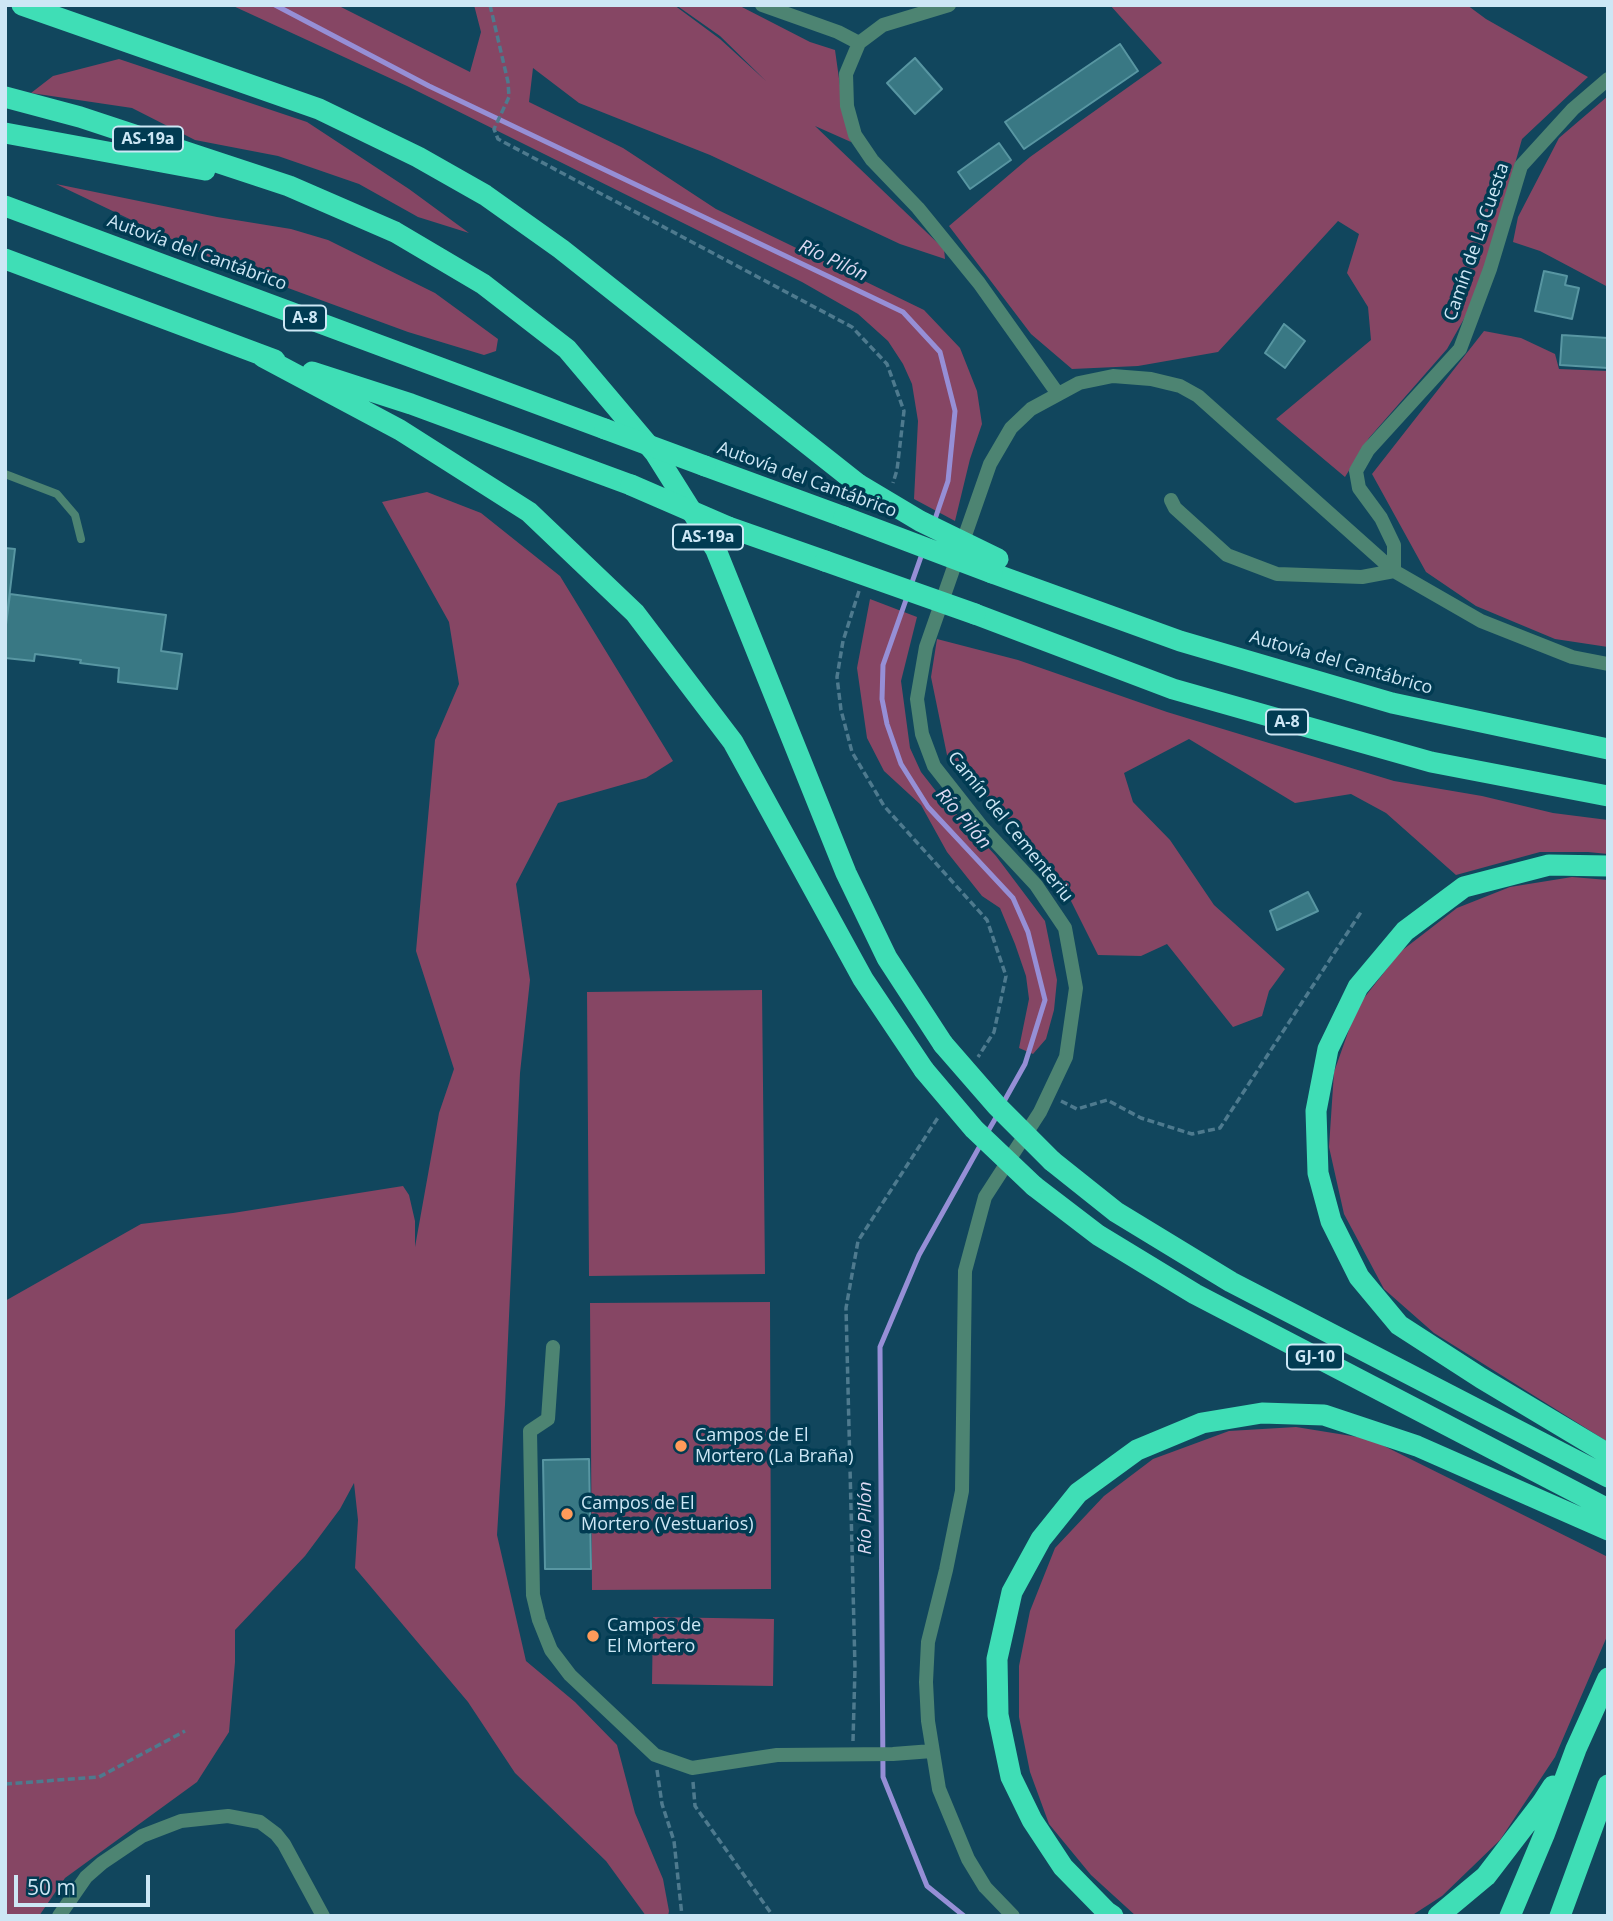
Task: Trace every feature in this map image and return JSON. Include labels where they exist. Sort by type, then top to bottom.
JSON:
[{"type":"highway","points":[[22,5],[319,109],[418,157],[485,195],[561,249],[858,484],[995,566]]},
{"type":"highway","name":"AS-19a","points":[[5,97],[80,117],[289,186],[394,232],[483,284],[567,349],[655,453],[716,550],[846,873],[887,958],[943,1044],[997,1106],[1052,1161]]},
{"type":"highway","points":[[5,132],[289,186]]},
{"type":"highway","name":"Autovía del Cantábrico","points":[[5,206],[844,517],[995,566],[1180,641],[1392,703],[1608,749]]},
{"type":"highway","name":"A-8","points":[[5,259],[263,357],[411,404],[631,485],[728,527],[975,614],[1173,689],[1431,762],[1608,796]]},
{"type":"highway","name":"GJ-10","points":[[263,357],[400,430],[529,512],[635,613],[733,742],[863,979],[924,1070],[974,1129],[1034,1186],[1098,1235],[1195,1294],[1608,1509]]},
{"type":"highway","points":[[1608,866],[1549,865],[1464,887],[1405,932],[1358,986],[1328,1049],[1316,1111],[1318,1172],[1331,1221],[1359,1277],[1399,1325],[1608,1454]]},
{"type":"highway","name":"GJ-10","points":[[1052,1161],[1116,1212],[1231,1282],[1608,1477]]},
{"type":"highway","points":[[1113,1916],[1063,1867],[1032,1820],[1011,1777],[998,1715],[997,1659],[1012,1592],[1041,1539],[1078,1493],[1137,1450],[1202,1423],[1262,1413],[1324,1415],[1417,1446],[1608,1530]]},
{"type":"highway","points":[[1510,1916],[1576,1749],[1608,1678]]},
{"type":"highway","points":[[1438,1916],[1486,1876],[1542,1803],[1576,1749]]},
{"type":"highway","points":[[1560,1916],[1608,1785]]},
{"type":"street","points":[[762,5],[838,32],[859,43]]},
{"type":"street","points":[[949,5],[883,24],[859,43],[846,74],[847,106],[855,135],[872,160],[918,208],[979,283],[1058,394]]},
{"type":"street","name":"Camín de La Cuesta","points":[[1394,570],[1394,545],[1381,518],[1359,488],[1356,471],[1368,450],[1460,349],[1490,269],[1521,166],[1573,109],[1608,79]]},
{"type":"street","name":"Camín del Cementeriu","points":[[1013,1916],[985,1887],[968,1859],[939,1790],[932,1751],[926,1682],[928,1642],[947,1570],[962,1492],[965,1270],[985,1197],[1040,1112],[1066,1058],[1076,988],[1065,928],[1036,885],[982,827],[934,766],[922,734],[917,699],[926,647],[990,464],[1011,428],[1031,409],[1079,383],[1113,376],[1151,379],[1180,386],[1198,396],[1394,570],[1481,621],[1572,657],[1608,664]]},
{"type":"street","points":[[1171,500],[1175,508],[1227,555],[1251,565],[1277,573],[1316,577],[1362,577],[1394,570]]},
{"type":"street","points":[[553,1348],[548,1419],[530,1431],[533,1595],[551,1650],[570,1675],[655,1755],[692,1768],[777,1755],[932,1751]]},
{"type":"street","points":[[59,1916],[80,1884],[102,1863],[142,1836],[181,1821],[228,1816],[248,1819],[268,1827],[284,1844],[323,1916]]},
{"type":"lane","points":[[5,474],[57,494],[75,515],[80,539]]},
{"type":"path","points":[[490,5],[509,97],[494,129]]},
{"type":"path","points":[[1048,1095],[1077,1109],[1107,1100],[1141,1118],[1192,1134],[1220,1128],[1361,912]]},
{"type":"path","points":[[5,1784],[99,1777],[185,1731]]},
{"type":"path","points":[[655,1755],[662,1804],[674,1841],[682,1916]]},
{"type":"path","points":[[692,1768],[695,1806],[773,1916]]},
{"type":"shaded area","points":[[231,5],[337,5],[470,72],[481,32],[474,5],[674,5],[720,39],[766,81],[720,36],[676,5],[738,5],[810,42],[835,50],[845,121],[851,142],[815,126],[944,249],[945,259],[900,244],[710,155],[579,103],[533,68],[529,102],[623,148],[716,209],[924,310],[960,348],[977,391],[982,424],[970,459],[955,521],[914,499],[918,421],[912,384],[888,341],[858,314],[802,282],[407,86]]},
{"type":"shaded area","points":[[1110,5],[1467,5],[1486,19],[1588,77],[1522,139],[1478,294],[1447,349],[1369,438],[1345,477],[1276,419],[1371,340],[1368,307],[1347,273],[1359,234],[1338,221],[1218,352],[1138,366],[1072,369],[1031,334],[949,226],[1030,157],[1162,63]]},
{"type":"shaded area","points":[[119,59],[307,122],[409,189],[469,233],[418,217],[359,184],[278,156],[195,140],[132,108],[31,93],[53,76]]},
{"type":"shaded area","points":[[1608,96],[1608,287],[1540,251],[1513,242],[1518,217],[1559,138]]},
{"type":"shaded area","points":[[56,184],[217,217],[291,229],[328,240],[435,293],[498,339],[496,351],[484,355],[408,332],[228,266]]},
{"type":"shaded area","points":[[1484,331],[1521,338],[1555,354],[1559,369],[1608,371],[1608,647],[1555,639],[1476,606],[1426,572],[1372,474]]},
{"type":"shaded area","points":[[427,492],[481,513],[560,576],[673,761],[646,778],[558,803],[516,884],[530,980],[520,1073],[497,1535],[526,1661],[575,1702],[617,1745],[635,1813],[663,1879],[668,1916],[646,1916],[606,1861],[515,1773],[468,1702],[355,1568],[358,1520],[354,1483],[340,1509],[305,1556],[235,1630],[229,1732],[197,1782],[65,1878],[39,1916],[5,1916],[5,1301],[141,1224],[233,1213],[403,1186],[409,1195],[415,1221],[415,1247],[439,1113],[454,1069],[416,951],[435,740],[459,684],[449,622],[382,502]]},
{"type":"shaded area","points":[[870,599],[917,617],[901,681],[910,748],[921,772],[996,856],[1045,921],[1057,980],[1054,1010],[1046,1039],[1033,1054],[1019,1048],[1029,999],[1026,976],[1000,908],[982,896],[947,852],[921,805],[884,771],[867,738],[857,668]]},
{"type":"shaded area","points":[[937,639],[1018,660],[1167,712],[1394,781],[1482,796],[1553,813],[1608,820],[1608,854],[1540,852],[1456,875],[1386,813],[1351,794],[1295,803],[1189,739],[1124,773],[1133,802],[1170,840],[1214,905],[1285,969],[1269,991],[1262,1016],[1233,1027],[1167,944],[1141,956],[1098,955],[1065,889],[1042,856],[947,755],[931,677]]},
{"type":"shaded area","points":[[1572,877],[1608,880],[1608,1442],[1434,1333],[1384,1289],[1344,1214],[1329,1147],[1334,1072],[1357,1007],[1400,952],[1457,908],[1510,887]]},
{"type":"shaded area","points":[[762,990],[765,1274],[589,1276],[587,992]]},
{"type":"shaded area","name":"Campos de El Mortero (La Braña)","points":[[770,1302],[771,1589],[592,1590],[590,1303]]},
{"type":"shaded area","points":[[1296,1427],[1370,1439],[1608,1557],[1608,1634],[1555,1757],[1500,1840],[1442,1896],[1411,1916],[1136,1916],[1091,1875],[1049,1824],[1030,1772],[1019,1717],[1019,1666],[1030,1611],[1055,1548],[1104,1496],[1153,1459],[1229,1431]]},
{"type":"shaded area","points":[[653,1617],[774,1619],[773,1686],[652,1684]]},
{"type":"building","points":[[1120,44],[1138,71],[1024,149],[1005,122]]},
{"type":"building","points":[[915,58],[942,89],[915,114],[887,83]]},
{"type":"building","points":[[999,143],[1011,160],[970,189],[958,172]]},
{"type":"building","points":[[1544,271],[1567,276],[1565,285],[1579,288],[1572,319],[1535,311]]},
{"type":"building","points":[[1284,324],[1305,341],[1285,368],[1265,353]]},
{"type":"building","points":[[1562,335],[1608,338],[1608,368],[1560,365]]},
{"type":"building","points":[[5,548],[15,549],[5,632]]},
{"type":"building","points":[[10,594],[166,615],[161,651],[182,654],[177,689],[118,682],[119,668],[80,663],[81,660],[35,654],[34,661],[5,658]]},
{"type":"building","points":[[1308,892],[1318,911],[1277,930],[1270,911]]},
{"type":"building","name":"Campos de El Mortero (Vestuarios)","points":[[589,1459],[591,1569],[545,1569],[543,1460]]},
{"type":"waterway","name":"Río Pilón","points":[[275,5],[429,86],[903,312],[940,352],[955,411],[948,481],[934,522]]},
{"type":"waterway","name":"Río Pilón","points":[[910,588],[923,551]]},
{"type":"waterway","name":"Río Pilón","points":[[907,597],[883,665],[882,699],[887,724],[901,764],[928,807],[1013,898],[1028,932],[1045,1000],[1025,1064],[1002,1105]]},
{"type":"waterway","name":"Río Pilón","points":[[987,1133],[998,1114]]},
{"type":"waterway","name":"Río Pilón","points":[[964,1916],[927,1886],[883,1777],[880,1347],[919,1255],[981,1144]]},
{"type":"place","name":"Campos de El Mortero (La Braña)","points":[[681,1446]]},
{"type":"place","name":"Campos de El Mortero (Vestuarios)","points":[[567,1514]]},
{"type":"place","name":"Campos de El Mortero","points":[[593,1636]]}]
